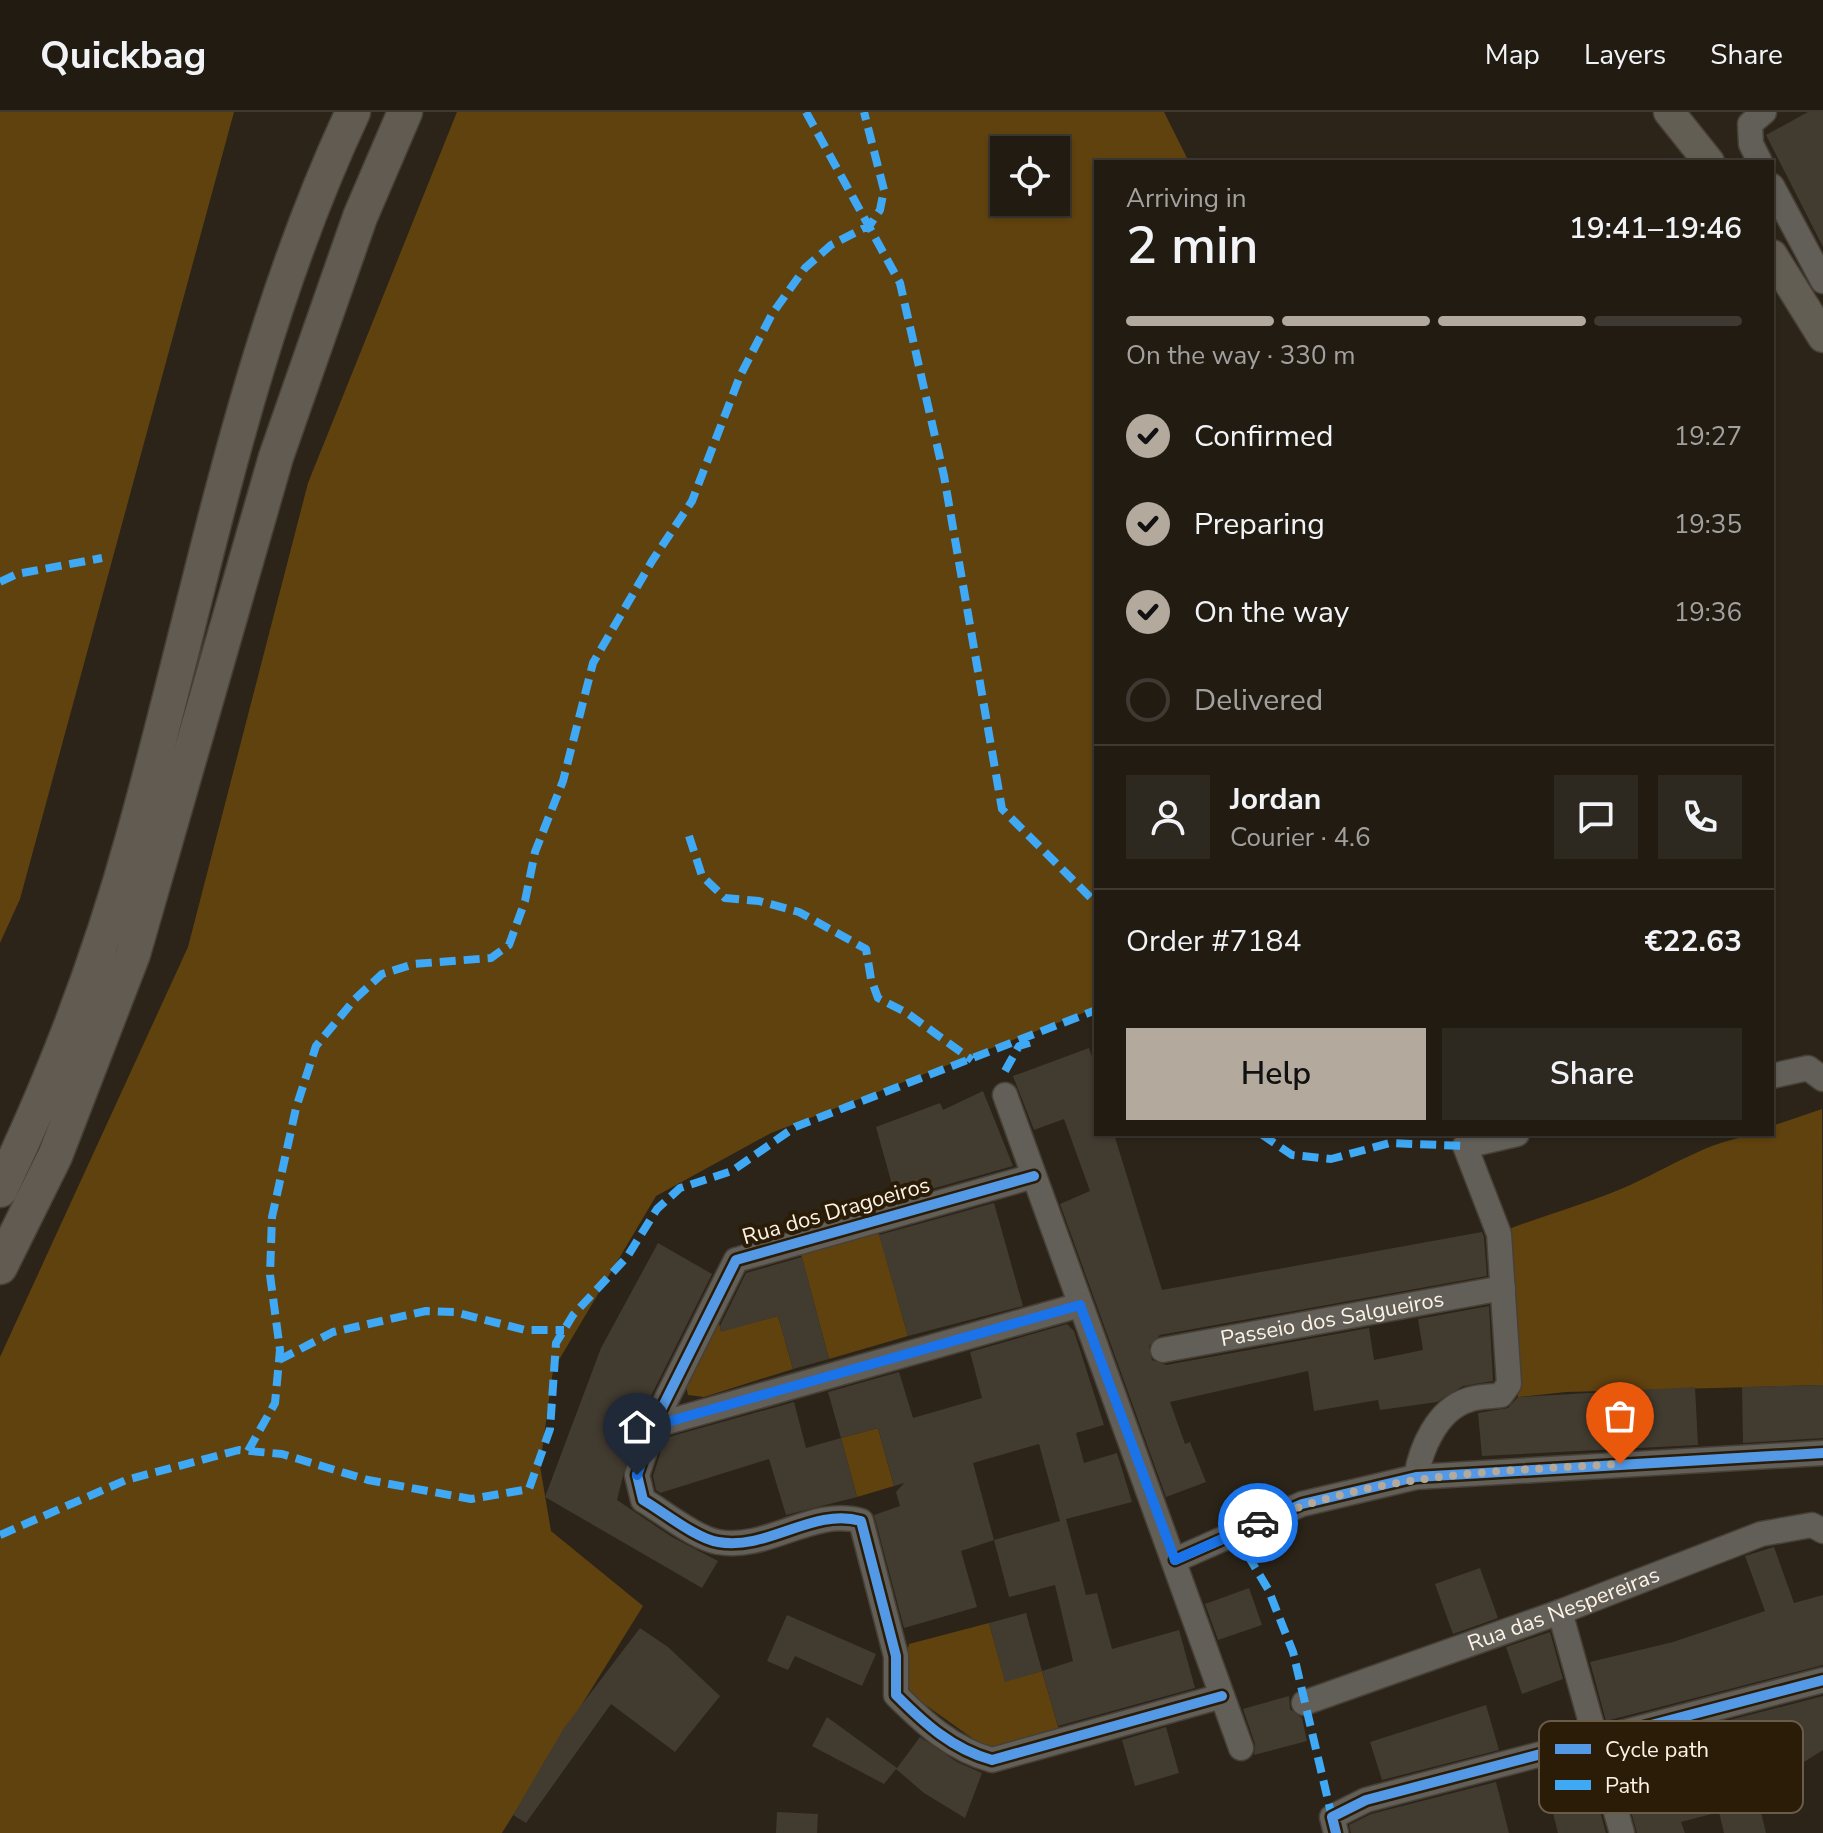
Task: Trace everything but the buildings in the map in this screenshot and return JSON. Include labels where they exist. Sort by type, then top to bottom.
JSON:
[{"type":"highway","points":[[0,1190],[56,1065],[107,926],[145,793],[251,381],[283,281],[353,112]]},
{"type":"highway","points":[[0,1267],[55,1156],[133,954],[276,457],[360,217],[405,112]]},
{"type":"main road","points":[[1669,112],[1707,160]]},
{"type":"main road","points":[[1774,258],[1823,337]]},
{"type":"street","points":[[1759,160],[1749,135],[1750,124],[1764,112]]},
{"type":"street","points":[[1774,190],[1823,281]]},
{"type":"street","points":[[1774,1076],[1808,1068],[1823,1079]]},
{"type":"street","points":[[1005,1095],[1241,1748]]},
{"type":"street","points":[[1416,1477],[1425,1445],[1441,1420],[1468,1400],[1506,1390],[1510,1374],[1499,1234],[1465,1146],[1508,1136]]},
{"type":"street","name":"Rua dos Dragoeiros","points":[[1034,1176],[736,1260],[653,1426],[637,1475],[643,1500],[715,1542],[745,1544],[840,1515],[861,1521],[896,1656],[896,1695],[937,1735],[982,1758],[992,1760],[1222,1696]]},
{"type":"street","name":"Passeio dos Salgueiros","points":[[1163,1350],[1503,1288]]},
{"type":"street","points":[[653,1426],[1080,1305]]},
{"type":"street","points":[[1175,1560],[1302,1504],[1416,1477],[1823,1453]]},
{"type":"street","name":"Rua das Nespereiras","points":[[1304,1703],[1560,1612],[1761,1534],[1812,1525],[1823,1531]]},
{"type":"street","points":[[1560,1612],[1592,1721]]},
{"type":"street","points":[[1669,1721],[1823,1680]]},
{"type":"street","points":[[1334,1825],[1366,1800],[1539,1755]]},
{"type":"street","points":[[1617,1813],[1622,1833]]},
{"type":"shaded area","points":[[0,112],[234,112],[20,899],[0,943]]},
{"type":"shaded area","points":[[457,112],[1164,112],[1188,160],[1094,160],[1094,1009],[771,1133],[656,1196],[553,1370],[540,1466],[551,1531],[643,1606],[502,1833],[0,1833],[0,1357],[188,947],[308,483]]},
{"type":"shaded area","points":[[1822,1109],[1823,1385],[1566,1392],[1518,1397],[1509,1229],[1594,1200],[1713,1146],[1751,1136],[1774,1136],[1774,1125]]},
{"type":"shaded area","points":[[878,1230],[908,1336],[829,1359],[801,1254]]},
{"type":"shaded area","points":[[717,1315],[721,1331],[778,1316],[793,1369],[704,1397],[688,1395],[686,1386]]},
{"type":"shaded area","points":[[878,1428],[894,1486],[857,1497],[841,1438]]},
{"type":"shaded area","points":[[989,1623],[1005,1681],[1042,1671],[1059,1730],[986,1748],[906,1691],[902,1676],[909,1644]]},
{"type":"marked path","points":[[806,112],[900,283],[944,476],[1002,809],[1094,901]]},
{"type":"marked path","points":[[248,1451],[275,1403],[280,1350],[270,1275],[272,1217],[296,1108],[316,1046],[355,999],[382,974],[414,964],[491,958],[509,945],[525,901],[535,852],[563,781],[593,663],[652,561],[692,501],[740,376],[772,314],[805,268],[831,245],[870,225],[880,210],[884,190],[864,112]]},
{"type":"marked path","points":[[0,582],[17,574],[102,558]]},
{"type":"marked path","points":[[689,836],[702,876],[725,898],[759,901],[799,912],[866,949],[878,998],[907,1013],[972,1060]]},
{"type":"marked path","points":[[0,1535],[126,1480],[239,1450],[282,1454],[368,1480],[471,1499],[529,1489],[550,1429],[556,1343],[573,1315],[627,1257],[657,1209],[680,1188],[732,1171],[795,1127],[1094,1011]]},
{"type":"marked path","points":[[1005,1071],[1019,1046],[1032,1042]]},
{"type":"marked path","points":[[1264,1136],[1292,1155],[1331,1159],[1390,1143],[1465,1146]]},
{"type":"marked path","points":[[279,1360],[333,1332],[426,1311],[454,1312],[525,1330],[564,1330]]},
{"type":"marked path","points":[[1235,1534],[1268,1589],[1293,1652],[1332,1817]]},
{"type":"cycle path","points":[[1034,1176],[736,1260],[653,1426],[637,1475],[643,1500],[690,1530],[718,1542],[755,1541],[825,1520],[843,1518],[861,1521],[896,1656],[896,1695],[940,1734],[964,1749],[992,1760],[1222,1696]]},
{"type":"cycle path","points":[[1175,1560],[1302,1504],[1416,1477],[1823,1453]]},
{"type":"cycle path","points":[[1667,1721],[1823,1680]]},
{"type":"cycle path","points":[[1336,1833],[1332,1817],[1366,1800],[1539,1755]]},
{"type":"way so far","points":[[1258,1523],[1302,1504],[1416,1477],[1620,1464]]},
{"type":"route","points":[[637,1475],[653,1426],[1080,1305],[1175,1560],[1258,1523]]}]
